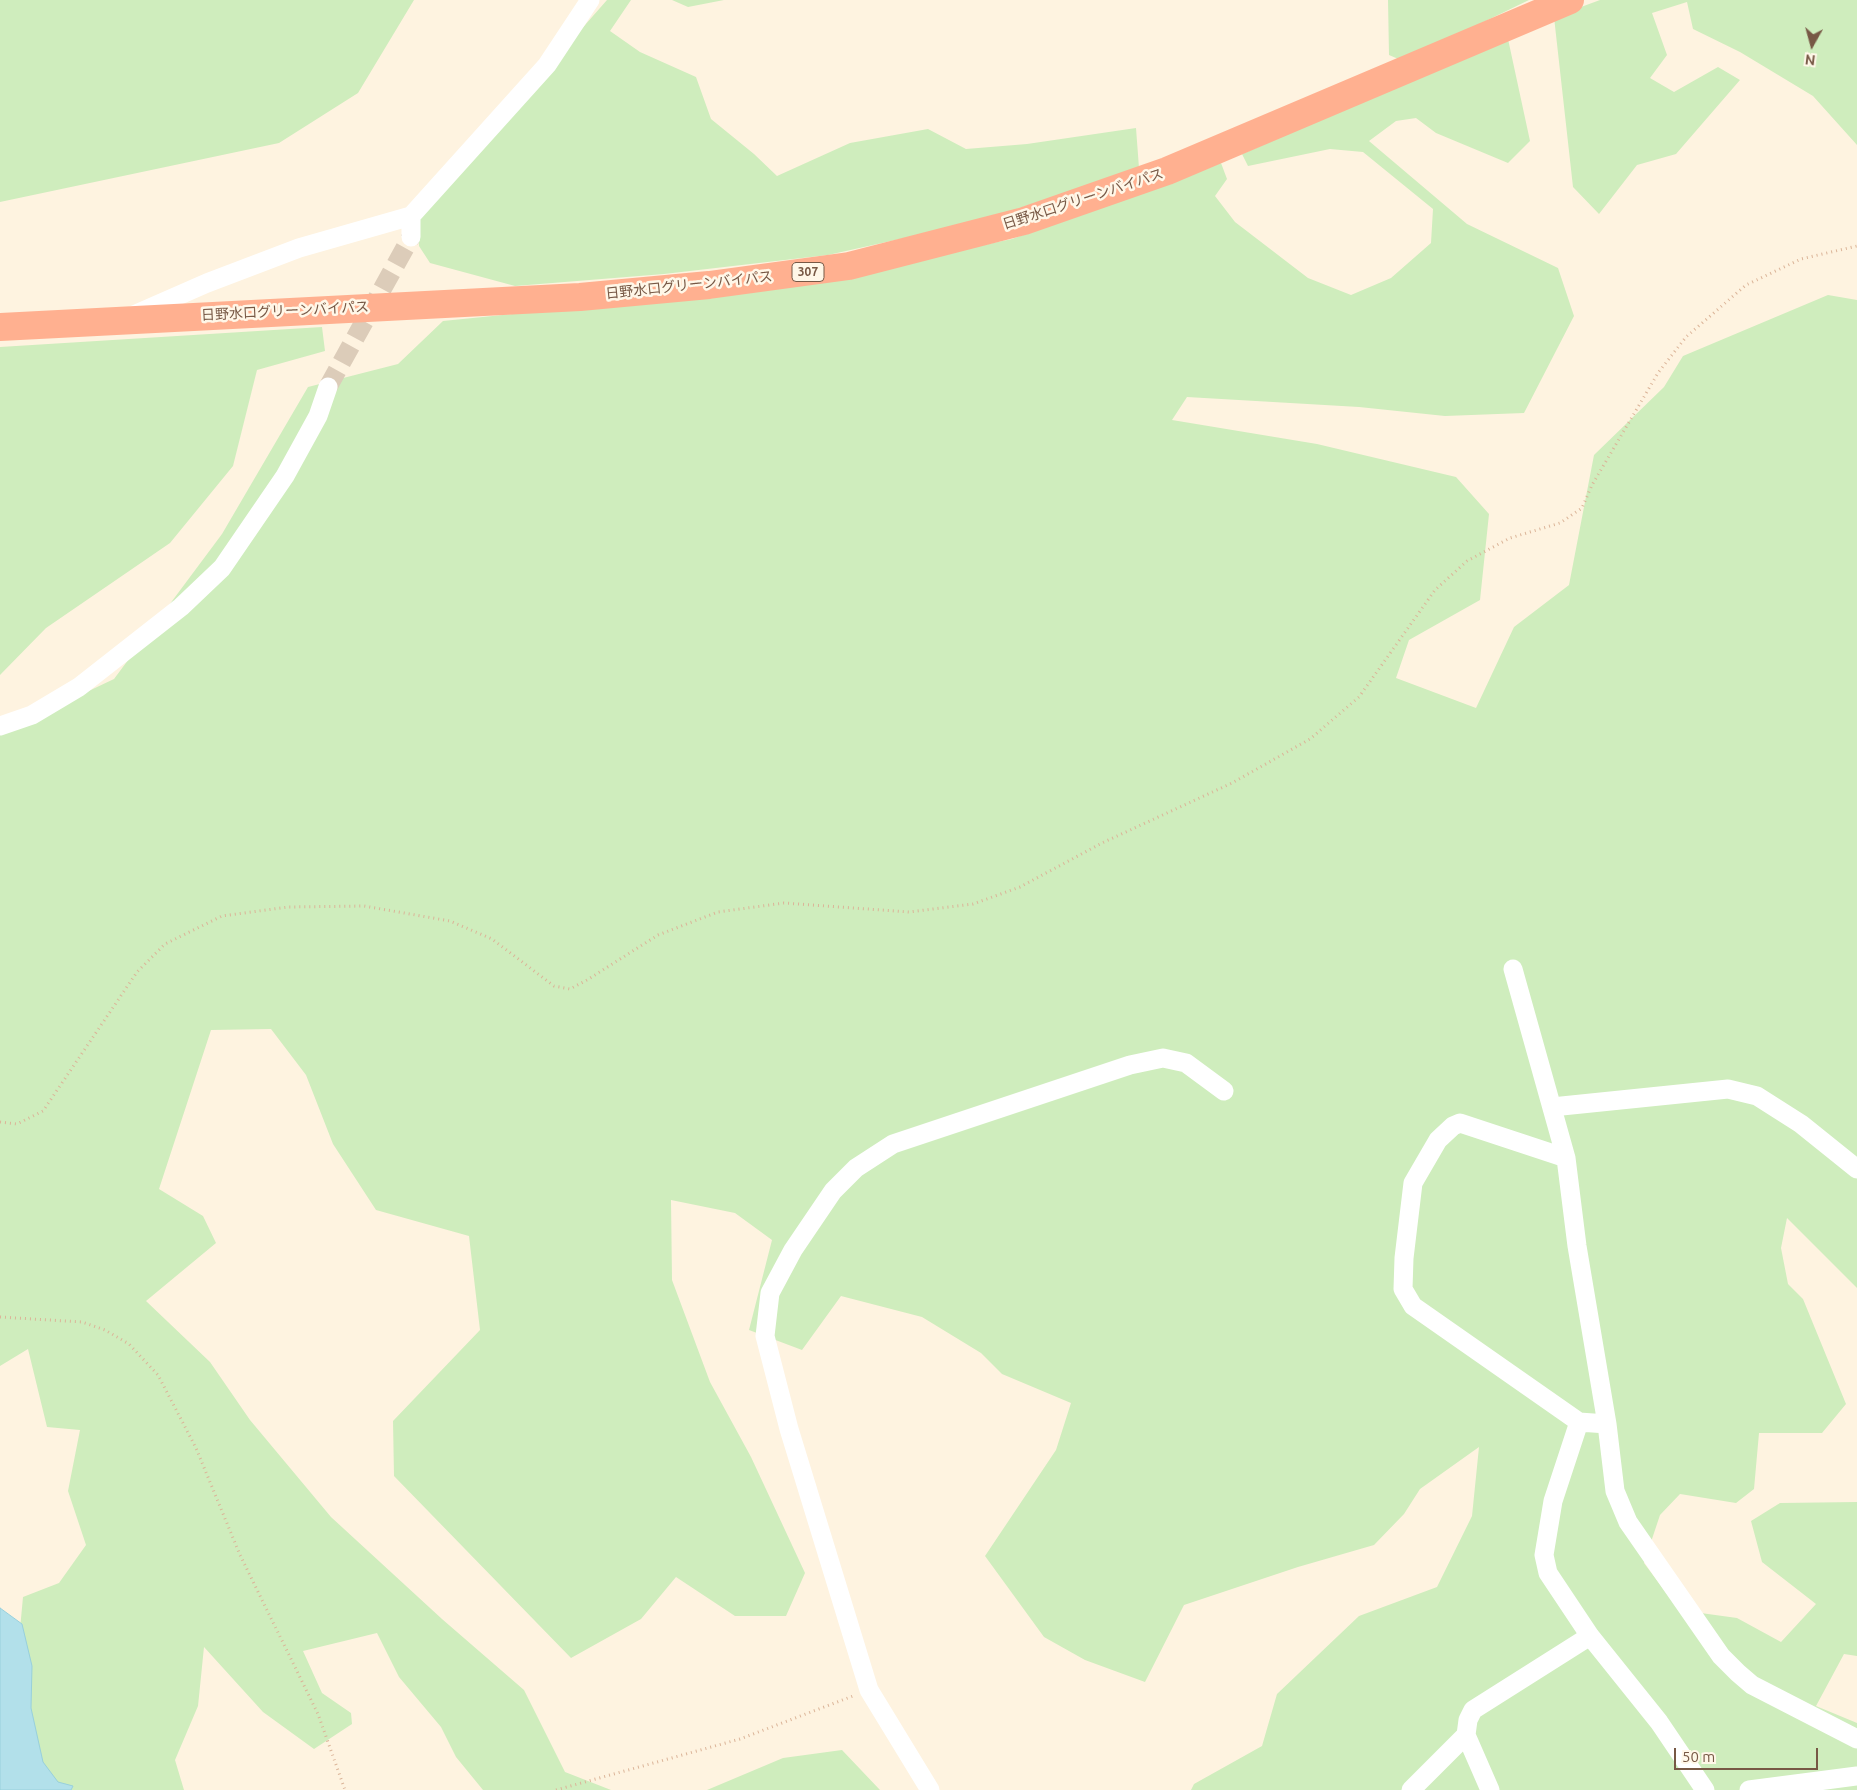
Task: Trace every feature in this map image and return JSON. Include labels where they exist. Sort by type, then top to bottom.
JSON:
[{"type":"highway","name":"日野水口グリーンバイパス","points":[[0,327],[580,297],[709,285],[849,266],[1024,220],[1167,171],[1570,0]]},
{"type":"street","points":[[124,320],[207,283],[299,248],[411,216],[547,65],[590,0]]},
{"type":"street","points":[[411,216],[411,237]]},
{"type":"street","points":[[0,726],[32,715],[79,686],[181,607],[222,568],[285,476],[318,416],[328,387]]},
{"type":"street","points":[[1514,969],[1566,1158],[1577,1246],[1607,1424],[1615,1491],[1628,1522],[1721,1656],[1752,1685],[1857,1739]]},
{"type":"street","points":[[930,1790],[869,1690],[789,1430],[765,1336],[770,1294],[793,1250],[833,1191],[856,1168],[893,1144],[1130,1065],[1163,1058],[1186,1062],[1224,1091]]},
{"type":"street","points":[[1552,1108],[1728,1089],[1758,1096],[1801,1124],[1857,1170]]},
{"type":"street","points":[[1566,1158],[1460,1124],[1453,1126],[1438,1140],[1413,1183],[1404,1258],[1403,1288],[1413,1306],[1579,1422],[1607,1424]]},
{"type":"street","points":[[1579,1422],[1553,1502],[1544,1555],[1548,1573],[1590,1636],[1659,1722],[1705,1790]]},
{"type":"street","points":[[1490,1790],[1466,1735],[1468,1720],[1473,1710],[1590,1636]]},
{"type":"street","points":[[1411,1790],[1466,1735]]},
{"type":"street","points":[[1749,1790],[1857,1776]]},
{"type":"path","points":[[0,1122],[18,1124],[44,1111],[137,972],[165,944],[222,916],[288,907],[364,906],[450,921],[492,939],[554,986],[570,989],[588,980],[658,934],[718,912],[784,903],[909,912],[974,904],[1020,887],[1102,843],[1232,783],[1310,738],[1359,697],[1435,590],[1467,561],[1510,538],[1560,522],[1582,508],[1592,485],[1658,373],[1686,337],[1746,285],[1801,259],[1857,246]]},
{"type":"path","points":[[0,1317],[82,1322],[105,1330],[129,1344],[158,1375],[196,1448],[240,1555],[318,1714],[345,1790]]},
{"type":"path","points":[[556,1790],[740,1740],[869,1690]]},
{"type":"green space","points":[[0,0],[414,0],[358,93],[279,143],[0,202]]},
{"type":"green space","points":[[607,0],[631,0],[610,31],[640,52],[696,77],[711,119],[754,154],[777,176],[850,143],[928,129],[966,149],[1027,144],[1136,128],[1139,168],[981,221],[828,255],[664,274],[515,286],[430,263],[419,246],[417,216]]},
{"type":"green space","points":[[672,0],[724,0],[688,7]]},
{"type":"green space","points":[[1388,0],[1529,0],[1403,61],[1389,55]]},
{"type":"green space","points":[[1600,0],[1857,0],[1857,145],[1813,96],[1740,52],[1693,29],[1687,2],[1652,13],[1667,55],[1650,78],[1674,92],[1718,67],[1740,80],[1676,154],[1637,165],[1599,214],[1573,187],[1554,17]]},
{"type":"green space","points":[[1508,39],[1530,141],[1508,163],[1436,133],[1416,118],[1396,121],[1369,141],[1467,224],[1558,268],[1574,316],[1524,413],[1445,416],[1359,407],[1187,397],[1172,420],[1317,444],[1456,477],[1489,514],[1480,600],[1409,640],[1396,678],[1476,708],[1514,627],[1569,585],[1594,455],[1664,387],[1683,356],[1828,295],[1857,300],[1857,1288],[1787,1218],[1781,1248],[1788,1284],[1803,1299],[1846,1404],[1822,1433],[1759,1433],[1754,1489],[1736,1503],[1680,1494],[1660,1515],[1644,1563],[1679,1610],[1737,1618],[1781,1642],[1816,1604],[1762,1562],[1751,1521],[1780,1503],[1857,1502],[1857,1656],[1844,1654],[1816,1706],[1857,1723],[1857,1790],[1191,1790],[1194,1784],[1262,1746],[1277,1694],[1359,1616],[1437,1587],[1472,1516],[1479,1447],[1420,1489],[1404,1514],[1374,1545],[1298,1567],[1184,1605],[1145,1682],[1085,1660],[1044,1637],[985,1556],[1056,1450],[1071,1403],[1002,1374],[981,1353],[922,1317],[841,1296],[802,1350],[749,1330],[772,1240],[735,1213],[671,1200],[672,1280],[710,1382],[751,1457],[805,1573],[786,1616],[735,1616],[676,1577],[641,1619],[571,1658],[394,1476],[393,1421],[480,1330],[469,1236],[376,1210],[333,1144],[306,1075],[271,1029],[211,1030],[159,1189],[203,1216],[216,1243],[146,1301],[210,1362],[250,1420],[331,1517],[442,1619],[524,1690],[565,1772],[611,1790],[483,1790],[456,1757],[441,1727],[399,1677],[377,1633],[303,1651],[322,1693],[351,1713],[352,1724],[314,1749],[263,1712],[204,1647],[198,1706],[175,1760],[184,1790],[53,1790],[28,1729],[16,1672],[23,1597],[59,1583],[86,1545],[68,1491],[80,1430],[47,1427],[28,1349],[0,1366],[0,733],[114,679],[222,534],[308,387],[398,364],[443,321],[780,287],[1012,239],[1221,163],[1227,179],[1215,196],[1235,222],[1308,278],[1351,295],[1391,278],[1431,243],[1433,209],[1363,152],[1330,149],[1248,166],[1242,154]]},
{"type":"green space","points":[[322,327],[325,351],[257,370],[233,466],[170,543],[46,628],[0,675],[0,347]]},
{"type":"green space","points":[[842,1750],[880,1790],[707,1790],[783,1758]]},
{"type":"water","points":[[0,1608],[22,1624],[32,1666],[31,1708],[43,1762],[58,1782],[73,1786],[71,1790],[0,1790]]},
{"type":"tunnel","points":[[328,387],[411,237]]}]
